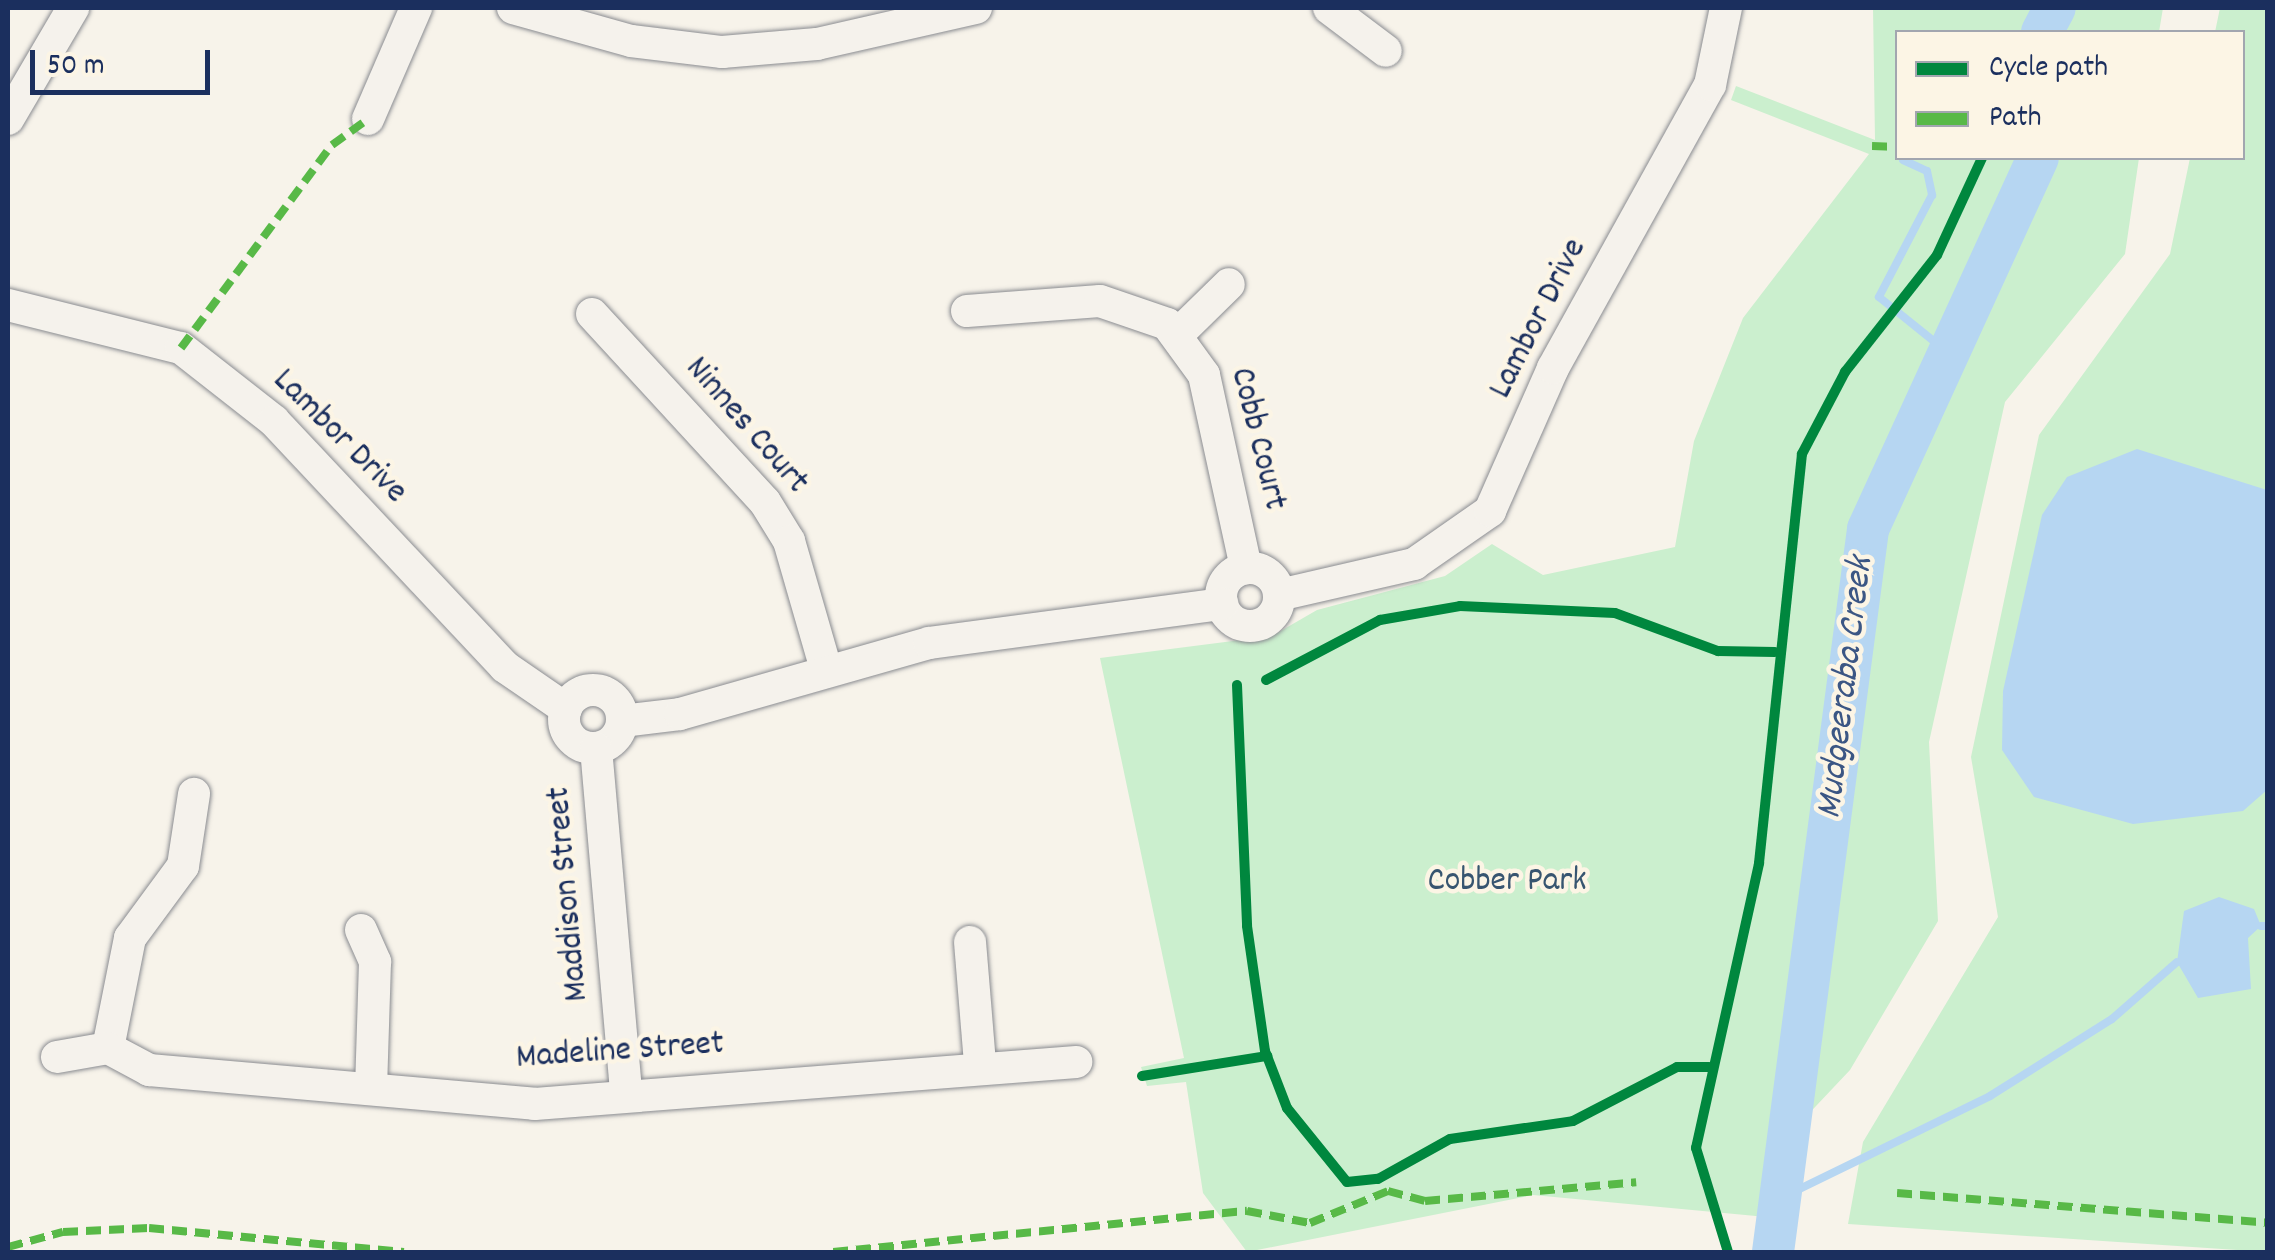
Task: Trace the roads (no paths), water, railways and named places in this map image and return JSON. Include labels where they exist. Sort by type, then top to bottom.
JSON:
[{"type":"street","points":[[12,97],[73,8]]},
{"type":"street","points":[[368,119],[416,8]]},
{"type":"street","points":[[513,8],[631,40],[722,52],[910,15],[976,8]]},
{"type":"street","points":[[1329,8],[1386,51]]},
{"type":"street","name":"Lambor Drive","points":[[1222,604],[1231,619],[1257,625],[1274,614],[1279,595],[1414,564],[1490,511],[1553,368],[1710,86],[1726,8]]},
{"type":"street","points":[[966,311],[1100,300],[1178,334],[1229,284]]},
{"type":"street","name":"Lambor Drive","points":[[8,305],[180,348],[274,420],[505,667],[566,709],[567,732],[596,748]]},
{"type":"street","name":"Ninnes Court","points":[[592,314],[766,502],[789,541],[824,666]]},
{"type":"street","name":"Cobb Court","points":[[1178,334],[1211,396],[1246,568]]},
{"type":"street","points":[[596,748],[622,721],[680,714],[824,666],[1222,604],[1224,585],[1246,568],[1268,574],[1279,595]]},
{"type":"street","points":[[566,709],[594,690],[618,703],[622,721]]},
{"type":"street","name":"Maddison Street","points":[[596,748],[626,1092]]},
{"type":"street","points":[[57,1057],[108,1048],[130,938],[183,866],[194,794]]},
{"type":"street","points":[[361,930],[375,962],[371,1087]]},
{"type":"street","points":[[970,942],[980,1064]]},
{"type":"street","name":"Madeline Street","points":[[108,1048],[149,1070],[535,1104],[626,1092],[980,1064],[1076,1062]]},
{"type":"water","points":[[2137,449],[2267,490],[2267,790],[2243,811],[2133,824],[2034,797],[2002,750],[2003,691],[2042,515],[2067,477]]},
{"type":"water","points":[[2219,897],[2254,909],[2261,926],[2248,938],[2251,989],[2198,998],[2177,962],[2184,911]]},
{"type":"waterway","name":"Mudgeeraba Creek","points":[[2043,30],[2055,8]]},
{"type":"waterway","points":[[1903,160],[1927,171],[1932,195],[1879,297],[1950,354]]},
{"type":"waterway","name":"Mudgeeraba Creek","points":[[1773,1252],[1868,529],[2037,160]]},
{"type":"waterway","points":[[2261,926],[2268,926]]},
{"type":"waterway","points":[[1777,1200],[1990,1096],[2112,1019],[2177,962]]},
{"type":"park label","name":"Cobber Park","points":[[1507,882]]}]
